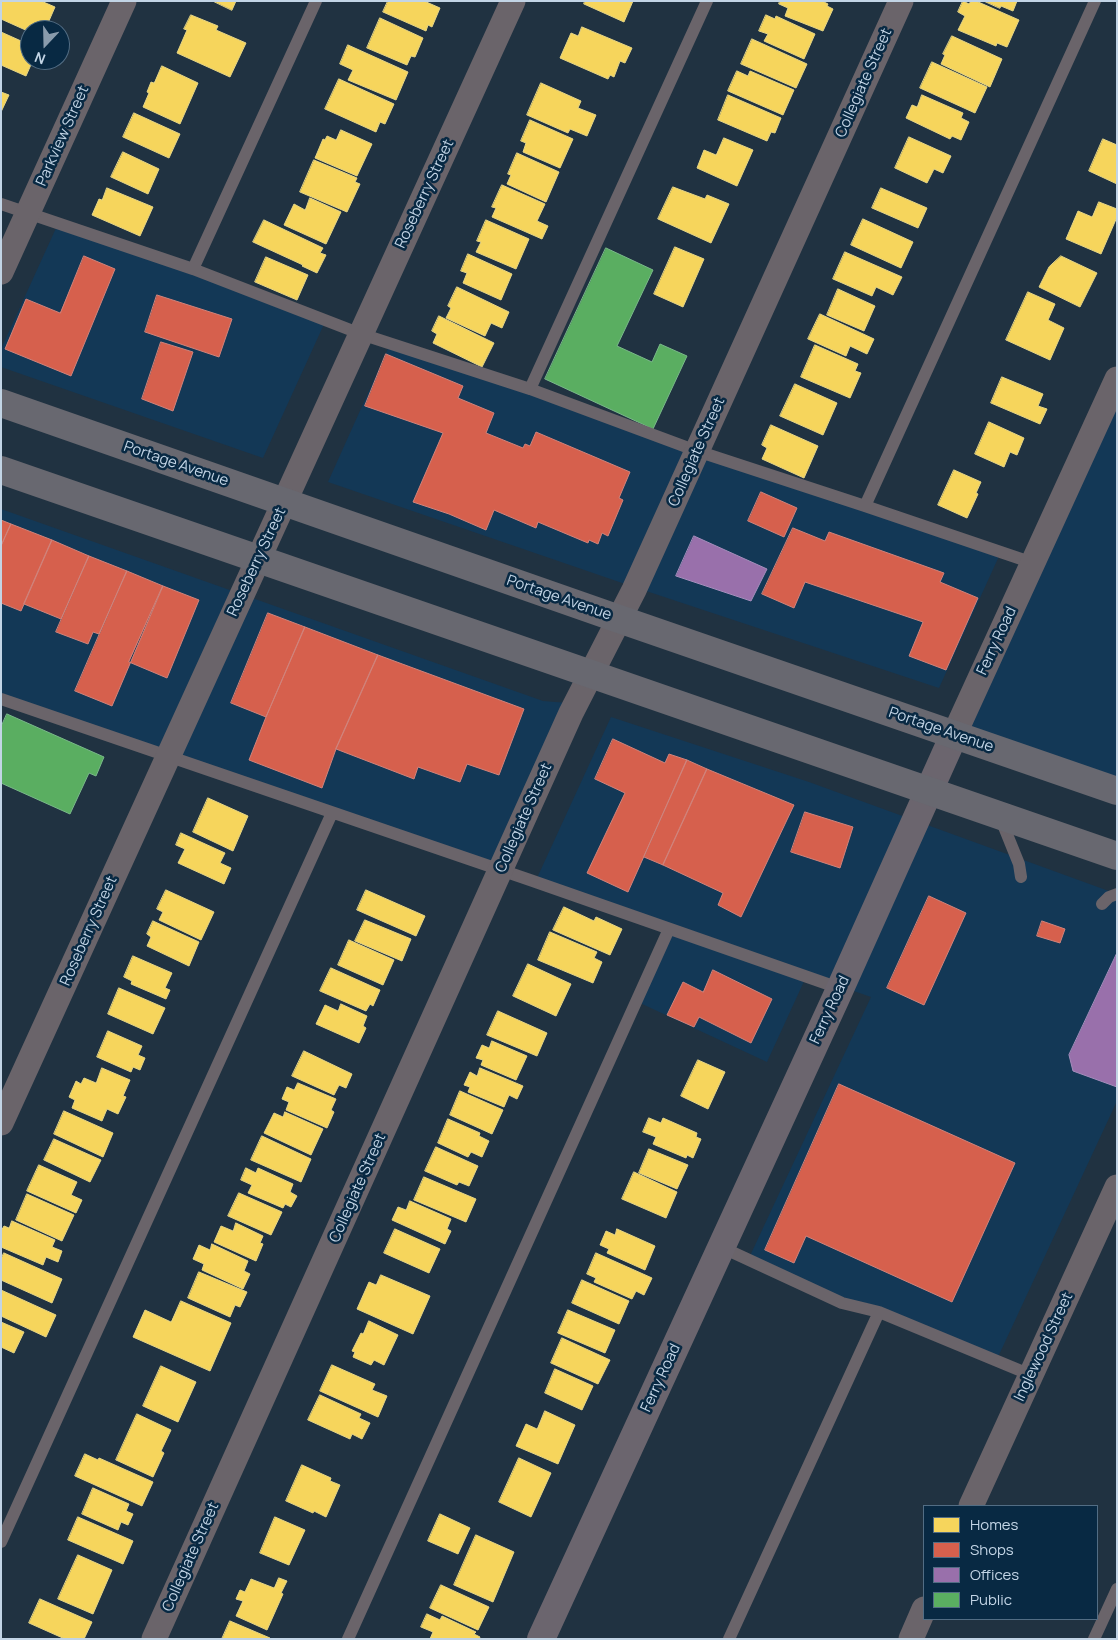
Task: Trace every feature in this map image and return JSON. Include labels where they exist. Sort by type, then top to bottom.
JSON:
[{"type":"highway","name":"Portage Avenue","points":[[1,403],[1117,791]]},
{"type":"highway","points":[[1,470],[1117,856]]},
{"type":"main road","name":"Ferry Road","points":[[540,1639],[840,988],[954,735]]},
{"type":"street","name":"Parkview Street","points":[[1,272],[124,1]]},
{"type":"street","name":"Roseberry Street","points":[[1,1123],[513,1]]},
{"type":"street","name":"Collegiate Street","points":[[154,1639],[571,713],[619,619],[697,451],[901,1]]},
{"type":"street","name":"Ferry Road","points":[[954,735],[1117,379]]},
{"type":"street","name":"Inglewood Street","points":[[971,1505],[1117,1187]]},
{"type":"street","points":[[911,1639],[923,1611]]},
{"type":"lane","points":[[193,269],[316,1]]},
{"type":"lane","points":[[530,389],[707,1]]},
{"type":"lane","points":[[865,506],[1095,1]]},
{"type":"lane","points":[[1,204],[193,269],[361,334],[530,389],[697,451],[1033,563]]},
{"type":"lane","points":[[1,700],[840,988]]},
{"type":"lane","points":[[1,1542],[332,813]]},
{"type":"lane","points":[[999,815],[1019,864],[1022,877]]},
{"type":"lane","points":[[1102,904],[1109,897],[1117,894]]},
{"type":"lane","points":[[348,1639],[670,929]]},
{"type":"lane","points":[[720,1247],[842,1303],[879,1312],[1031,1375]]},
{"type":"lane","points":[[729,1639],[879,1312]]},
{"type":"lane","points":[[1094,1639],[1117,1589]]},
{"type":"shaded area","points":[[57,226],[325,322],[263,458],[1,367],[1,349]]},
{"type":"shaded area","points":[[390,344],[1000,554],[939,688],[631,586],[328,482]]},
{"type":"shaded area","points":[[1117,379],[1117,791],[954,735]]},
{"type":"shaded area","points":[[1,509],[543,701],[580,704],[505,867],[1,695]]},
{"type":"shaded area","points":[[611,717],[809,782],[1117,894],[1117,1101],[998,1357],[842,1300],[749,1258],[871,997],[736,950],[806,977],[767,1062],[640,1003],[675,926],[537,878]]},
{"type":"building: Homes","points":[[1,1],[41,1],[55,7],[49,20],[20,20],[20,28],[1,19]]},
{"type":"building: Homes","points":[[213,1],[236,1],[232,10]]},
{"type":"building: Homes","points":[[388,1],[424,1],[440,8],[432,27],[428,25],[426,31],[383,12]]},
{"type":"building: Homes","points":[[585,1],[633,1],[624,22],[584,4]]},
{"type":"building: Homes","points":[[780,1],[822,1],[833,9],[823,31],[785,16],[788,8],[779,4]]},
{"type":"building: Homes","points":[[963,1],[969,4],[971,1],[976,1],[1019,20],[1007,47],[997,43],[996,46],[958,30],[965,16],[958,12]]},
{"type":"building: Homes","points":[[984,1],[1017,1],[1013,11]]},
{"type":"building: Homes","points":[[191,15],[218,26],[216,30],[246,43],[230,77],[177,53],[187,30],[184,29]]},
{"type":"building: Homes","points":[[766,15],[775,19],[776,16],[815,34],[804,59],[764,41],[768,34],[759,31]]},
{"type":"building: Homes","points":[[380,18],[423,38],[415,57],[411,56],[407,65],[367,48]]},
{"type":"building: Homes","points":[[582,27],[632,48],[625,63],[620,61],[614,77],[610,75],[608,79],[560,58],[571,33],[578,36]]},
{"type":"building: Homes","points":[[1,32],[20,41],[20,70],[29,70],[26,76],[1,65]]},
{"type":"building: Homes","points":[[952,36],[1002,59],[990,87],[941,64],[945,55],[943,54]]},
{"type":"building: Homes","points":[[752,39],[807,64],[796,88],[741,64]]},
{"type":"building: Homes","points":[[348,45],[408,72],[396,100],[348,80],[353,70],[340,64]]},
{"type":"building: Homes","points":[[932,62],[987,87],[975,113],[920,88]]},
{"type":"building: Homes","points":[[162,66],[198,83],[180,124],[143,107],[151,82],[154,83]]},
{"type":"building: Homes","points":[[737,71],[748,76],[750,71],[794,90],[783,115],[728,91]]},
{"type":"building: Homes","points":[[339,79],[394,104],[385,124],[380,122],[376,132],[325,109]]},
{"type":"building: Homes","points":[[541,83],[581,101],[578,108],[596,115],[587,136],[570,129],[568,133],[527,115]]},
{"type":"building: Homes","points":[[1,92],[9,95],[1,112]]},
{"type":"building: Homes","points":[[728,95],[781,118],[775,133],[771,132],[767,141],[718,120]]},
{"type":"building: Homes","points":[[922,95],[963,113],[961,118],[969,122],[961,140],[952,136],[950,139],[906,118],[912,105],[917,107]]},
{"type":"building: Homes","points":[[134,113],[180,134],[169,158],[123,137]]},
{"type":"building: Homes","points":[[530,120],[573,139],[560,168],[523,152],[526,143],[521,141]]},
{"type":"building: Homes","points":[[341,130],[372,144],[357,176],[315,158],[323,139],[325,140],[327,136],[336,140]]},
{"type":"building: Homes","points":[[909,137],[951,156],[943,173],[934,169],[927,183],[895,168]]},
{"type":"building: Homes","points":[[724,138],[753,150],[737,186],[697,168],[704,150],[716,155]]},
{"type":"building: Homes","points":[[1103,139],[1117,145],[1117,184],[1089,171]]},
{"type":"building: Homes","points":[[123,152],[159,169],[148,194],[111,177]]},
{"type":"building: Homes","points":[[517,153],[559,172],[546,202],[507,184],[511,175],[508,174]]},
{"type":"building: Homes","points":[[314,160],[357,178],[355,182],[360,184],[347,212],[300,192]]},
{"type":"building: Homes","points":[[502,185],[545,204],[537,221],[548,226],[542,239],[492,217],[496,208],[492,207]]},
{"type":"building: Homes","points":[[673,187],[705,199],[707,195],[729,204],[711,243],[658,219]]},
{"type":"building: Homes","points":[[107,188],[153,207],[140,236],[92,215],[99,199],[102,200]]},
{"type":"building: Homes","points":[[881,188],[927,208],[918,228],[872,208]]},
{"type":"building: Homes","points":[[310,198],[341,212],[326,244],[284,225],[294,204],[305,210]]},
{"type":"building: Homes","points":[[1099,202],[1117,209],[1117,217],[1101,254],[1066,239],[1078,211],[1092,217]]},
{"type":"building: Homes","points":[[863,219],[913,242],[901,268],[851,245]]},
{"type":"building: Homes","points":[[264,220],[323,248],[320,253],[326,255],[317,273],[253,242]]},
{"type":"building: Homes","points":[[486,220],[529,239],[516,269],[476,252],[481,242],[477,241]]},
{"type":"building: Homes","points":[[675,247],[704,259],[683,307],[654,294]]},
{"type":"building: Homes","points":[[845,252],[902,277],[893,295],[876,287],[872,296],[833,279]]},
{"type":"building: Homes","points":[[468,254],[512,274],[501,300],[463,283],[467,273],[461,271]]},
{"type":"building: Homes","points":[[1061,256],[1097,273],[1080,307],[1039,287],[1049,267]]},
{"type":"building: Homes","points":[[266,257],[308,275],[297,300],[255,282]]},
{"type":"building: Homes","points":[[457,287],[509,312],[502,328],[491,323],[485,336],[446,318],[451,308],[448,306]]},
{"type":"building: Homes","points":[[838,289],[875,306],[864,331],[827,315]]},
{"type":"building: Homes","points":[[1028,292],[1055,304],[1048,320],[1064,328],[1050,360],[1006,340]]},
{"type":"building: Homes","points":[[820,314],[874,339],[867,354],[850,346],[846,356],[808,339]]},
{"type":"building: Homes","points":[[439,316],[494,343],[482,367],[433,343],[437,334],[432,331]]},
{"type":"building: Homes","points":[[815,345],[858,364],[855,371],[861,373],[850,398],[801,377]]},
{"type":"building: Homes","points":[[1002,377],[1043,394],[1038,406],[1047,409],[1040,424],[991,403]]},
{"type":"building: Homes","points":[[795,384],[837,403],[823,435],[780,416]]},
{"type":"building: Homes","points":[[989,422],[1024,438],[1017,455],[1010,452],[1004,467],[975,454]]},
{"type":"building: Homes","points":[[771,425],[818,446],[804,478],[762,459],[767,448],[762,445]]},
{"type":"building: Homes","points":[[954,470],[981,482],[976,493],[978,494],[967,518],[938,505]]},
{"type":"building: Homes","points":[[208,798],[248,816],[233,851],[193,832]]},
{"type":"building: Homes","points":[[181,833],[225,853],[220,863],[231,868],[224,884],[178,863],[185,849],[176,845]]},
{"type":"building: Homes","points":[[166,890],[214,912],[201,940],[159,920],[163,912],[157,909]]},
{"type":"building: Homes","points":[[366,890],[425,916],[416,936],[357,910]]},
{"type":"building: Homes","points":[[564,907],[594,921],[596,917],[622,929],[610,955],[553,930]]},
{"type":"building: Homes","points":[[365,920],[411,939],[402,961],[355,941]]},
{"type":"building: Homes","points":[[153,921],[199,942],[189,966],[147,946],[151,937],[147,934]]},
{"type":"building: Homes","points":[[550,932],[597,952],[594,958],[602,962],[593,983],[538,960]]},
{"type":"building: Homes","points":[[349,940],[394,960],[383,985],[338,965]]},
{"type":"building: Homes","points":[[133,956],[172,973],[165,988],[170,990],[166,999],[131,984],[132,981],[124,977]]},
{"type":"building: Homes","points":[[528,964],[571,984],[556,1016],[513,996]]},
{"type":"building: Homes","points":[[331,968],[380,990],[373,1006],[370,1004],[366,1011],[320,991]]},
{"type":"building: Homes","points":[[119,988],[165,1008],[153,1034],[108,1014]]},
{"type":"building: Homes","points":[[341,1004],[367,1016],[363,1026],[366,1028],[359,1043],[316,1024],[325,1005],[338,1011]]},
{"type":"building: Homes","points":[[498,1011],[547,1033],[537,1056],[487,1035]]},
{"type":"building: Homes","points":[[108,1031],[142,1046],[138,1055],[145,1058],[140,1070],[133,1067],[131,1072],[97,1057]]},
{"type":"building: Homes","points":[[492,1041],[527,1056],[516,1080],[481,1065],[483,1060],[476,1058],[482,1045],[489,1048]]},
{"type":"building: Homes","points":[[304,1051],[352,1074],[346,1088],[339,1085],[334,1095],[292,1076]]},
{"type":"building: Homes","points":[[698,1060],[725,1072],[708,1109],[681,1096]]},
{"type":"building: Homes","points":[[102,1068],[130,1080],[123,1096],[126,1097],[118,1114],[107,1109],[102,1121],[72,1108],[75,1100],[69,1097],[76,1081],[81,1084],[84,1078],[96,1083]]},
{"type":"building: Homes","points":[[480,1068],[523,1086],[517,1099],[509,1095],[504,1107],[468,1092],[470,1087],[464,1085],[470,1072],[477,1076]]},
{"type":"building: Homes","points":[[298,1083],[336,1099],[331,1110],[334,1112],[327,1128],[286,1110],[289,1102],[282,1099],[287,1087],[294,1090]]},
{"type":"building: Homes","points":[[460,1091],[503,1110],[492,1134],[450,1115]]},
{"type":"building: Homes","points":[[64,1111],[113,1133],[103,1157],[54,1134]]},
{"type":"building: Homes","points":[[285,1112],[323,1129],[311,1155],[264,1133],[274,1113],[283,1117]]},
{"type":"building: Homes","points":[[649,1118],[661,1123],[663,1118],[697,1133],[696,1137],[701,1139],[693,1158],[687,1155],[686,1158],[653,1144],[656,1137],[643,1132]]},
{"type":"building: Homes","points":[[448,1119],[480,1133],[479,1136],[489,1141],[482,1157],[471,1152],[468,1157],[438,1143]]},
{"type":"building: Homes","points":[[262,1136],[311,1159],[301,1182],[251,1160]]},
{"type":"building: Homes","points":[[54,1139],[101,1160],[90,1182],[44,1160]]},
{"type":"building: Homes","points":[[436,1147],[478,1166],[469,1186],[459,1182],[457,1185],[425,1171]]},
{"type":"building: Homes","points":[[649,1149],[688,1165],[677,1189],[639,1173]]},
{"type":"building: Homes","points":[[39,1165],[77,1182],[71,1195],[82,1200],[76,1213],[27,1191]]},
{"type":"building: Homes","points":[[246,1168],[256,1173],[258,1168],[293,1184],[290,1192],[297,1196],[291,1207],[285,1204],[283,1208],[248,1193],[252,1185],[241,1180]]},
{"type":"building: Homes","points":[[634,1172],[677,1192],[666,1218],[622,1199]]},
{"type":"building: Homes","points":[[424,1177],[476,1199],[466,1222],[414,1200]]},
{"type":"building: Homes","points":[[239,1193],[282,1212],[271,1235],[228,1216]]},
{"type":"building: Homes","points":[[27,1194],[74,1215],[62,1241],[16,1220]]},
{"type":"building: Homes","points":[[410,1201],[451,1219],[447,1229],[451,1231],[445,1244],[392,1220],[398,1207],[406,1210]]},
{"type":"building: Homes","points":[[12,1221],[55,1240],[52,1247],[62,1251],[58,1262],[46,1257],[43,1265],[1,1247],[1,1231],[4,1226],[9,1228]]},
{"type":"building: Homes","points":[[236,1223],[263,1236],[260,1243],[263,1244],[256,1261],[214,1242],[221,1226],[233,1231]]},
{"type":"building: Homes","points":[[395,1229],[440,1249],[429,1273],[384,1253]]},
{"type":"building: Homes","points":[[617,1229],[655,1246],[645,1270],[607,1253],[609,1249],[600,1245],[606,1231],[615,1235]]},
{"type":"building: Homes","points":[[212,1244],[248,1261],[244,1271],[250,1274],[243,1289],[202,1270],[204,1264],[193,1259],[199,1245],[210,1250]]},
{"type":"building: Homes","points":[[4,1253],[62,1279],[52,1303],[1,1280],[1,1259]]},
{"type":"building: Homes","points":[[596,1253],[652,1278],[644,1295],[636,1291],[632,1299],[594,1282],[596,1278],[587,1274]]},
{"type":"building: Homes","points":[[199,1272],[247,1292],[240,1307],[235,1305],[230,1317],[188,1298]]},
{"type":"building: Homes","points":[[381,1275],[430,1296],[413,1334],[357,1309],[369,1282],[376,1285]]},
{"type":"building: Homes","points":[[582,1280],[629,1301],[619,1324],[572,1303]]},
{"type":"building: Homes","points":[[1,1290],[56,1315],[46,1337],[1,1316]]},
{"type":"building: Homes","points":[[181,1301],[231,1323],[210,1371],[133,1337],[145,1310],[171,1322]]},
{"type":"building: Homes","points":[[568,1310],[615,1330],[605,1353],[558,1333]]},
{"type":"building: Homes","points":[[369,1321],[398,1335],[384,1365],[374,1360],[371,1365],[353,1357],[355,1352],[352,1351]]},
{"type":"building: Homes","points":[[1,1322],[24,1332],[14,1353],[1,1347]]},
{"type":"building: Homes","points":[[562,1338],[610,1360],[598,1384],[551,1363]]},
{"type":"building: Homes","points":[[332,1365],[375,1384],[372,1390],[387,1396],[378,1417],[320,1391]]},
{"type":"building: Homes","points":[[161,1366],[196,1382],[178,1422],[143,1406]]},
{"type":"building: Homes","points":[[555,1369],[593,1386],[582,1410],[545,1393]]},
{"type":"building: Homes","points":[[320,1395],[361,1414],[359,1418],[370,1423],[362,1439],[352,1434],[350,1439],[308,1420]]},
{"type":"building: Homes","points":[[545,1411],[575,1425],[558,1464],[516,1446],[526,1424],[537,1429]]},
{"type":"building: Homes","points":[[137,1414],[171,1430],[161,1451],[164,1453],[153,1477],[116,1460]]},
{"type":"building: Homes","points":[[85,1454],[98,1460],[99,1458],[153,1482],[142,1506],[75,1476]]},
{"type":"building: Homes","points":[[519,1458],[551,1473],[531,1517],[499,1502]]},
{"type":"building: Homes","points":[[302,1465],[331,1478],[330,1481],[340,1485],[326,1517],[286,1501]]},
{"type":"building: Homes","points":[[93,1488],[129,1504],[126,1511],[133,1514],[128,1525],[121,1522],[118,1530],[82,1514]]},
{"type":"building: Homes","points":[[440,1514],[470,1528],[458,1554],[428,1541]]},
{"type":"building: Homes","points":[[78,1517],[133,1541],[123,1564],[68,1540]]},
{"type":"building: Homes","points":[[275,1517],[305,1530],[289,1565],[260,1553]]},
{"type":"building: Homes","points":[[476,1535],[514,1552],[493,1602],[454,1585]]},
{"type":"building: Homes","points":[[78,1555],[112,1570],[93,1614],[58,1599]]},
{"type":"building: Homes","points":[[279,1578],[287,1581],[267,1630],[236,1616],[243,1601],[236,1599],[240,1590],[245,1592],[251,1579],[274,1588]]},
{"type":"building: Homes","points":[[441,1585],[489,1607],[478,1630],[430,1608]]},
{"type":"building: Homes","points":[[40,1599],[92,1622],[84,1639],[65,1639],[29,1623]]},
{"type":"building: Homes","points":[[427,1614],[440,1620],[442,1616],[476,1632],[474,1634],[480,1637],[479,1639],[430,1639],[433,1632],[421,1627]]},
{"type":"building: Homes","points":[[230,1621],[270,1638],[270,1639],[222,1639]]},
{"type":"building: Shops","points":[[84,256],[115,269],[71,376],[5,349],[26,299],[60,313]]},
{"type":"building: Shops","points":[[157,295],[232,319],[219,357],[145,332]]},
{"type":"building: Shops","points":[[161,342],[193,352],[173,411],[142,399]]},
{"type":"building: Shops","points":[[386,354],[463,386],[458,398],[494,413],[486,433],[523,448],[525,444],[530,446],[536,432],[630,472],[619,498],[623,500],[608,536],[602,533],[598,544],[589,540],[588,543],[538,522],[536,528],[494,510],[486,530],[449,514],[413,502],[443,433],[365,406]]},
{"type":"building: Shops","points":[[761,492],[797,508],[784,537],[748,521]]},
{"type":"building: Shops","points":[[1,520],[11,524],[1,546]]},
{"type":"building: Shops","points":[[11,524],[52,540],[21,611],[1,603],[1,546]]},
{"type":"building: Shops","points":[[793,528],[825,541],[829,532],[944,573],[940,582],[978,598],[946,670],[909,656],[923,622],[805,582],[794,608],[762,594]]},
{"type":"building: Shops","points":[[52,540],[89,556],[61,619],[24,604]]},
{"type":"building: Shops","points":[[89,556],[127,571],[99,634],[93,632],[88,644],[56,632]]},
{"type":"building: Shops","points":[[127,571],[163,586],[112,706],[75,691]]},
{"type":"building: Shops","points":[[163,586],[199,600],[167,678],[129,662]]},
{"type":"building: Shops","points":[[268,613],[305,627],[266,717],[231,703]]},
{"type":"building: Shops","points":[[305,627],[378,655],[336,749],[322,788],[249,760]]},
{"type":"building: Shops","points":[[378,655],[524,709],[499,775],[467,764],[460,782],[418,767],[414,779],[336,749]]},
{"type":"building: Shops","points":[[613,739],[665,763],[669,754],[687,760],[628,892],[587,873],[625,793],[595,779]]},
{"type":"building: Shops","points":[[687,760],[707,769],[663,865],[644,857]]},
{"type":"building: Shops","points":[[707,769],[794,805],[741,917],[718,905],[723,893],[663,865]]},
{"type":"building: Shops","points":[[805,812],[853,827],[840,868],[791,852]]},
{"type":"building: Shops","points":[[929,896],[966,913],[924,1005],[887,988]]},
{"type":"building: Shops","points":[[1042,921],[1065,929],[1060,943],[1037,936]]},
{"type":"building: Shops","points":[[713,970],[772,999],[751,1043],[699,1017],[694,1027],[667,1015],[683,982],[703,992]]},
{"type":"building: Shops","points":[[839,1084],[1015,1163],[952,1302],[806,1236],[794,1263],[765,1250]]},
{"type":"building: Offices","points":[[694,536],[767,569],[751,601],[676,576]]},
{"type":"building: Offices","points":[[1117,953],[1117,1087],[1073,1071],[1069,1055]]},
{"type":"building: Public","points":[[606,248],[653,270],[617,346],[652,362],[660,344],[687,356],[653,429],[545,379]]},
{"type":"building: Public","points":[[7,714],[104,757],[96,776],[89,773],[70,814],[1,783],[1,727]]}]
